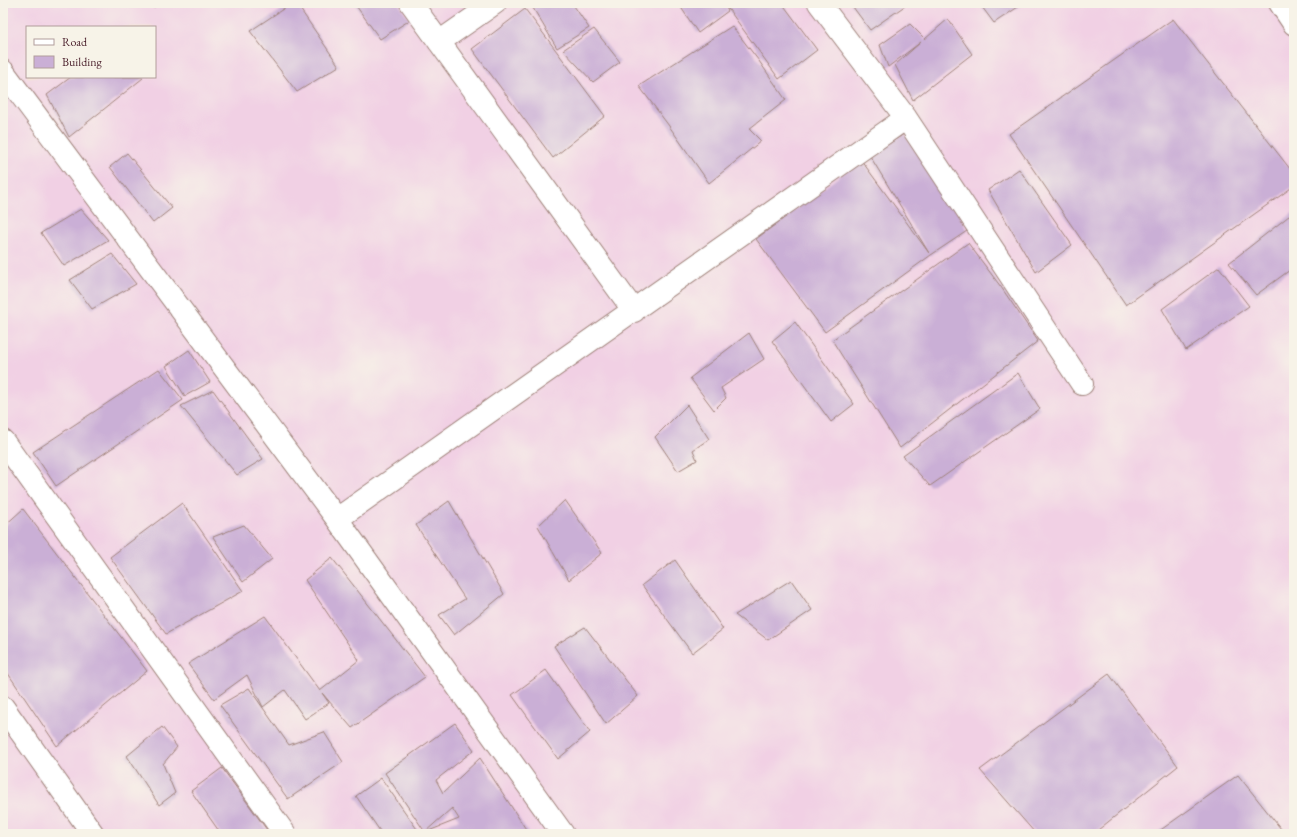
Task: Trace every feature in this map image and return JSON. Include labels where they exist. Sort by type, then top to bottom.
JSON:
[{"type":"street","points":[[410,3],[634,311]]},
{"type":"street","points":[[439,42],[495,3]]},
{"type":"street","points":[[819,3],[906,118],[1082,384]]},
{"type":"street","points":[[1280,3],[1294,24]]},
{"type":"street","points":[[3,71],[338,519],[560,833]]},
{"type":"street","points":[[338,519],[906,118]]},
{"type":"street","points":[[3,441],[285,834]]},
{"type":"street","points":[[3,707],[93,834]]},
{"type":"shaded area","points":[[3,3],[1294,3],[1294,834],[3,834]]},
{"type":"building","points":[[150,3],[160,3],[153,8]]},
{"type":"building","points":[[292,3],[296,3],[339,66],[297,92],[250,31]]},
{"type":"building","points":[[354,3],[398,3],[410,20],[380,39]]},
{"type":"building","points":[[530,3],[572,3],[589,28],[557,48]]},
{"type":"building","points":[[678,3],[723,3],[728,11],[698,33]]},
{"type":"building","points":[[724,3],[782,3],[817,50],[779,79]]},
{"type":"building","points":[[850,3],[909,3],[870,30]]},
{"type":"building","points":[[979,3],[1024,3],[994,23]]},
{"type":"building","points":[[525,9],[605,116],[553,158],[472,49]]},
{"type":"building","points":[[948,19],[972,54],[913,100],[895,65],[921,42],[888,67],[880,45],[910,24],[925,39]]},
{"type":"building","points":[[1173,19],[1294,174],[1294,186],[1126,305],[1009,134]]},
{"type":"building","points":[[732,26],[786,100],[749,129],[761,141],[709,183],[639,86]]},
{"type":"building","points":[[594,29],[620,62],[593,82],[563,50]]},
{"type":"building","points":[[70,78],[143,78],[69,137],[47,95]]},
{"type":"building","points":[[904,134],[958,211],[967,231],[931,255],[825,332],[756,239],[861,160],[929,253],[870,156]]},
{"type":"building","points":[[127,153],[172,208],[153,223],[110,167]]},
{"type":"building","points":[[1019,169],[1072,245],[1036,272],[988,190]]},
{"type":"building","points":[[81,209],[108,240],[64,266],[41,233]]},
{"type":"building","points":[[1294,212],[1294,267],[1256,295],[1229,263]]},
{"type":"building","points":[[968,243],[1001,287],[1038,341],[900,448],[832,340]]},
{"type":"building","points":[[112,254],[136,284],[92,309],[70,280]]},
{"type":"building","points":[[1219,267],[1249,306],[1186,350],[1162,309]]},
{"type":"building","points":[[795,322],[854,404],[831,422],[772,341]]},
{"type":"building","points":[[749,333],[764,359],[721,388],[726,398],[714,410],[690,378]]},
{"type":"building","points":[[189,350],[210,382],[185,396],[166,366]]},
{"type":"building","points":[[159,369],[183,400],[56,486],[33,452]]},
{"type":"building","points":[[1018,373],[1040,409],[930,486],[903,456]]},
{"type":"building","points":[[213,390],[263,459],[237,475],[181,406]]},
{"type":"building","points":[[687,405],[709,439],[693,450],[697,460],[678,471],[655,437]]},
{"type":"building","points":[[565,500],[602,553],[569,580],[538,526]]},
{"type":"building","points":[[449,501],[504,594],[454,635],[439,615],[465,599],[416,525]]},
{"type":"building","points":[[182,503],[243,591],[166,634],[110,557]]},
{"type":"building","points":[[23,509],[147,671],[57,746],[3,666],[3,527]]},
{"type":"building","points":[[244,525],[272,559],[243,582],[213,537]]},
{"type":"building","points":[[332,558],[425,677],[352,728],[322,693],[329,703],[305,719],[285,690],[263,707],[247,675],[214,699],[188,664],[265,616],[320,691],[359,660],[305,580]]},
{"type":"building","points":[[675,560],[723,629],[692,653],[642,585]]},
{"type":"building","points":[[791,580],[812,610],[768,640],[735,615]]},
{"type":"building","points":[[585,627],[638,696],[606,724],[554,646]]},
{"type":"building","points":[[546,670],[590,732],[558,759],[512,695]]},
{"type":"building","points":[[1109,674],[1178,766],[1093,834],[1036,834],[980,770]]},
{"type":"building","points":[[249,688],[289,745],[324,732],[343,762],[288,799],[220,705]]},
{"type":"building","points":[[455,723],[474,750],[436,780],[443,793],[480,758],[529,834],[421,834],[459,819],[452,808],[425,832],[385,773]]},
{"type":"building","points":[[162,727],[177,747],[163,764],[175,793],[159,805],[127,756]]},
{"type":"building","points":[[222,768],[270,834],[221,834],[191,791]]},
{"type":"building","points":[[1238,775],[1285,834],[1155,834]]},
{"type":"building","points":[[381,778],[419,832],[416,834],[382,834],[356,796]]}]
